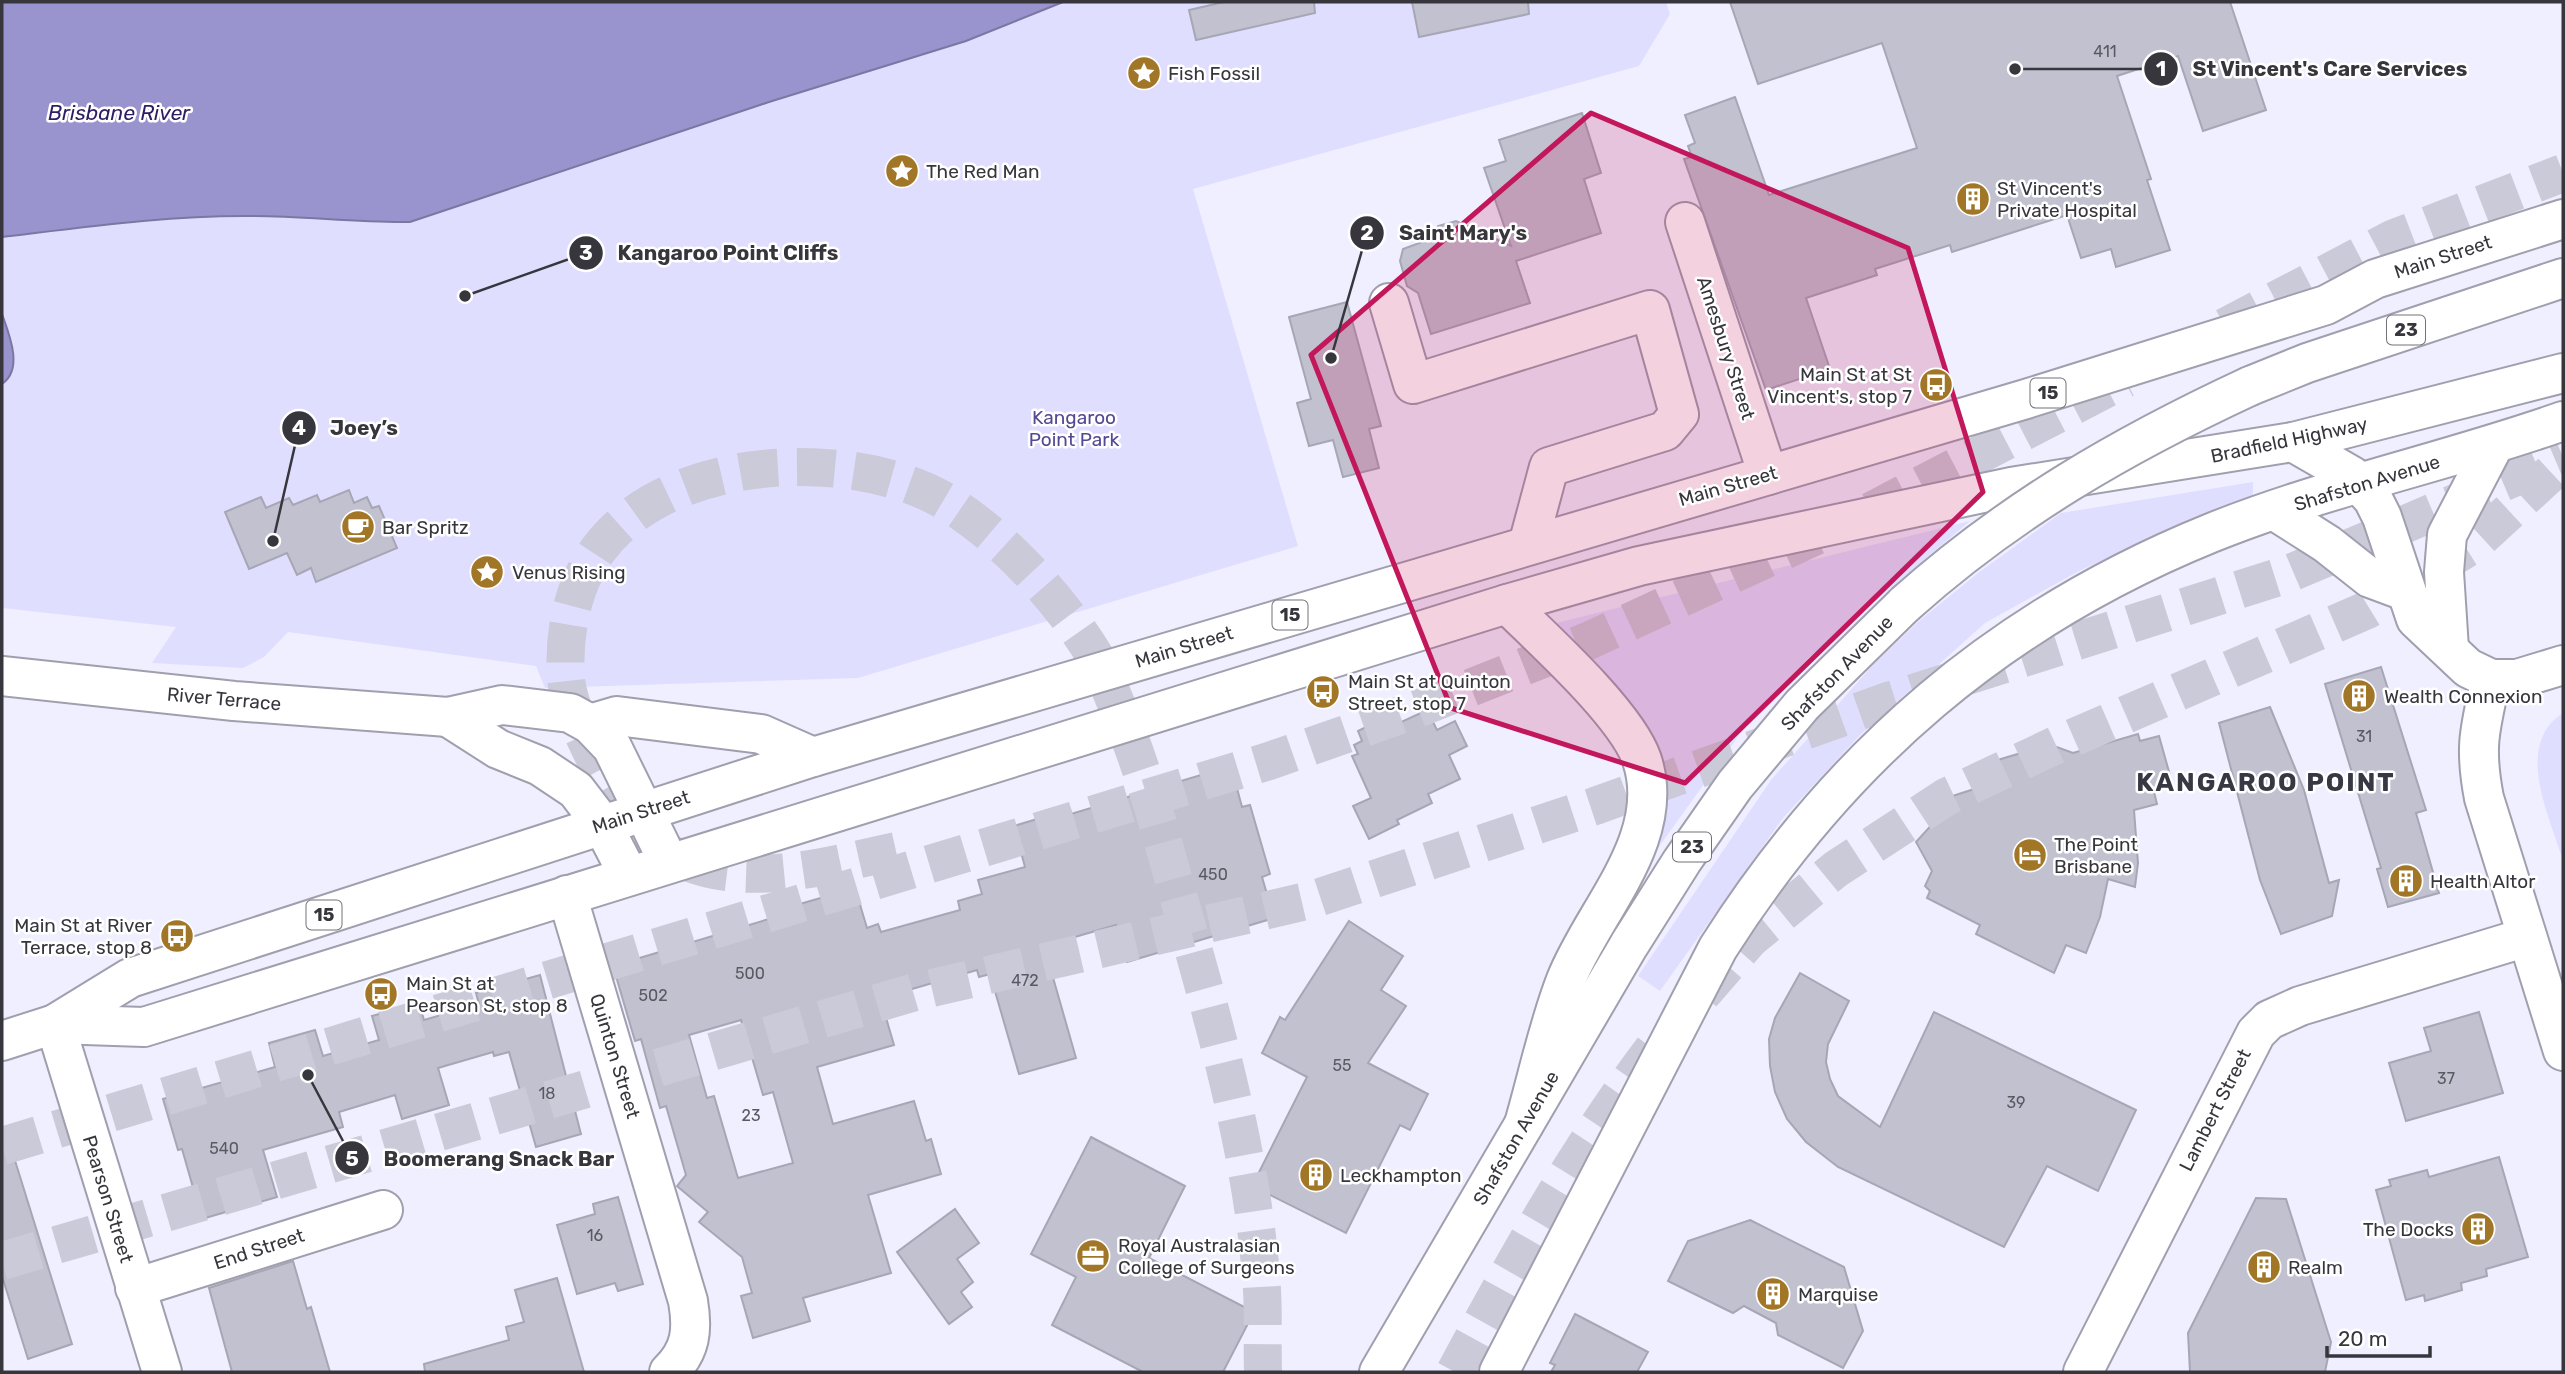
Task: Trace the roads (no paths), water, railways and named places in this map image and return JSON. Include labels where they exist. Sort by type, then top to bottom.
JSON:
[{"type":"main road","name":"Main Street","points":[[2,1041],[55,1024],[130,978],[645,810],[813,757],[2026,399],[2326,305],[2375,279],[2563,219]]},
{"type":"main road","name":"Amesbury Street","points":[[1685,222],[1768,475]]},
{"type":"main road","name":"Main Street","points":[[2326,305],[2380,302],[2563,243]]},
{"type":"main road","name":"Shafston Avenue","points":[[1379,1372],[1629,945],[1735,785],[1802,705],[1905,604],[1947,566],[2032,503],[2183,417],[2307,363],[2563,278]]},
{"type":"main road","points":[[1389,303],[1413,384],[1650,310],[1679,414],[1664,431],[1549,467],[1528,545]]},
{"type":"main road","name":"Bradfield Highway","points":[[2011,487],[2293,442],[2563,373]]},
{"type":"main road","name":"Shafston Avenue","points":[[1499,1372],[1718,948],[1754,892],[1818,809],[1906,719],[1970,667],[2025,630],[2095,587],[2150,559],[2213,532],[2275,511],[2494,445],[2563,421]]},
{"type":"main road","points":[[2293,442],[2334,465],[2361,485],[2382,517],[2416,619],[2468,668],[2491,679],[2517,679],[2563,665]]},
{"type":"main road","points":[[2449,649],[2444,572],[2447,535],[2494,445]]},
{"type":"main road","name":"Main Street","points":[[55,1024],[144,1027],[1179,708],[1507,604],[1639,566],[2011,487]]},
{"type":"main road","points":[[2275,511],[2327,544],[2370,578],[2405,591]]},
{"type":"main road","points":[[1507,604],[1597,696],[1633,739],[1641,759],[1647,791],[1644,823],[1631,856],[1566,980],[1524,1124]]},
{"type":"main road","name":"River Terrace","points":[[2,676],[234,701],[448,717],[502,705],[558,710],[590,724],[612,747],[669,863]]},
{"type":"main road","points":[[2491,679],[2478,738],[2478,769],[2484,799],[2563,1051]]},
{"type":"main road","points":[[590,724],[617,716],[761,734],[813,757]]},
{"type":"main road","name":"River Terrace","points":[[448,717],[498,749],[522,757],[561,778],[576,790],[602,824],[629,876]]},
{"type":"main road","name":"Quinton Street","points":[[567,895],[688,1301],[692,1330],[683,1359],[669,1372]]},
{"type":"main road","name":"Lambert Street","points":[[2083,1372],[2256,1032],[2269,1020],[2300,1006],[2527,937]]},
{"type":"main road","name":"Pearson Street","points":[[55,1024],[162,1372]]},
{"type":"main road","name":"End Street","points":[[135,1288],[383,1210]]},
{"type":"water","name":"Brisbane River","points":[[2,2],[1063,2],[966,41],[769,102],[410,222],[273,216],[190,217],[2,237]]},
{"type":"water","points":[[2,314],[14,361],[9,378],[2,384]]},
{"type":"tunnel","points":[[2225,327],[2392,239],[2563,173]]},
{"type":"tunnel","points":[[1871,511],[2125,379]]},
{"type":"tunnel","points":[[2,1261],[915,992],[1311,900],[1595,806],[1891,700],[2288,574],[2563,457]]},
{"type":"tunnel","points":[[896,851],[782,873],[744,874],[708,869],[675,856],[645,834],[618,801],[579,724],[568,692],[565,661],[571,611],[582,579],[598,550],[629,518],[668,495],[712,478],[761,469],[810,467],[859,472],[904,483],[943,500],[965,514],[1008,550],[1066,614],[1099,663],[1132,744],[1160,830],[1214,1023],[1238,1124],[1256,1225],[1262,1288],[1263,1372]]},
{"type":"tunnel","points":[[1702,994],[1750,939],[1836,869],[1946,797],[2056,745],[2367,610],[2474,544],[2552,472]]},
{"type":"tunnel","points":[[2,1146],[1269,761],[1412,711],[1588,641],[1816,536]]},
{"type":"tunnel","points":[[1455,1372],[1572,1167],[1653,1049]]},
{"type":"place","name":"St Vincent's Care Services","points":[[2015,69]]},
{"type":"place","name":"Fish Fossil","points":[[1144,73]]},
{"type":"place","name":"The Red Man","points":[[902,171]]},
{"type":"place","name":"St Vincent's Private Hospital","points":[[1973,199]]},
{"type":"place","name":"Kangaroo Point Cliffs","points":[[465,296]]},
{"type":"place","name":"Saint Mary's","points":[[1331,358]]},
{"type":"place","name":"Main St at St Vincent's, stop 7","points":[[1936,385]]},
{"type":"place","name":"Bar Spritz","points":[[358,527]]},
{"type":"place","name":"Joey’s","points":[[273,541]]},
{"type":"place","name":"Venus Rising","points":[[487,572]]},
{"type":"place","name":"Main St at Quinton Street, stop 7","points":[[1323,692]]},
{"type":"place","name":"Wealth Connexion","points":[[2359,696]]},
{"type":"place","name":"The Point Brisbane","points":[[2030,855]]},
{"type":"place","name":"Health Altor","points":[[2406,881]]},
{"type":"place","name":"Main St at River Terrace, stop 8","points":[[177,936]]},
{"type":"place","name":"Main St at Pearson St, stop 8","points":[[381,994]]},
{"type":"place","name":"Boomerang Snack Bar","points":[[308,1075]]},
{"type":"place","name":"Leckhampton","points":[[1316,1175]]},
{"type":"place","name":"The Docks","points":[[2478,1229]]},
{"type":"place","name":"Royal Australasian College of Surgeons","points":[[1093,1256]]},
{"type":"place","name":"Realm","points":[[2264,1267]]},
{"type":"place","name":"Marquise","points":[[1773,1294]]},
{"type":"district","name":"KANGAROO POINT","points":[[2266,782]]},
{"type":"park label","name":"Kangaroo Point Park","points":[[1074,428]]}]
